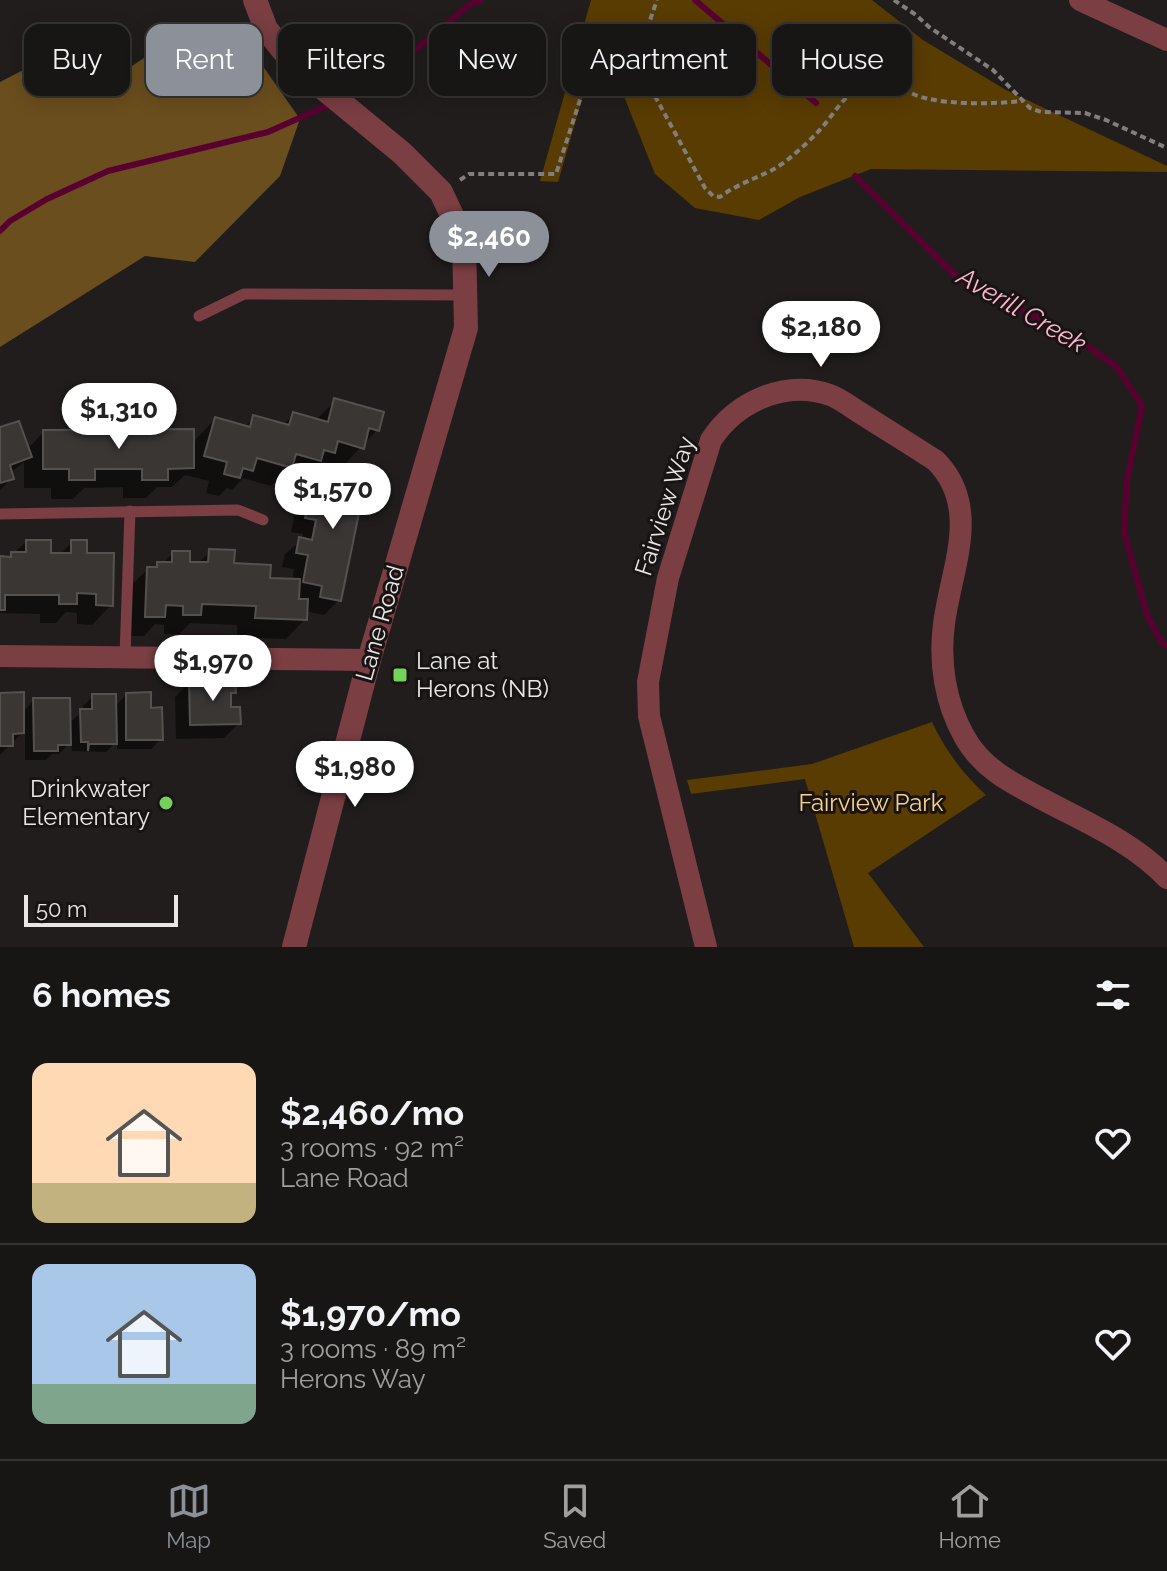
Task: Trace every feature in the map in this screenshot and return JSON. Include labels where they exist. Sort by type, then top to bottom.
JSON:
[{"type":"street","name":"Lane Road","points":[[255,0],[266,29],[295,65],[402,153],[441,192],[464,241],[466,328],[369,660],[294,947]]},
{"type":"street","points":[[1080,0],[1167,40]]},
{"type":"street","name":"Fairview Way","points":[[706,947],[649,716],[650,661],[668,578],[711,440],[734,413],[769,395],[790,391],[810,390],[832,396],[936,461],[954,485],[962,517],[961,537],[943,626],[943,672],[954,714],[976,755],[996,775],[1129,845],[1167,878]]},
{"type":"street","points":[[0,656],[369,660]]},
{"type":"lane","points":[[199,316],[244,294],[466,295]]},
{"type":"lane","points":[[0,514],[238,510],[263,520]]},
{"type":"lane","points":[[125,656],[130,511]]},
{"type":"path","points":[[649,24],[657,0]]},
{"type":"path","points":[[894,0],[993,70],[1030,108],[1041,112],[1085,113],[1167,148]]},
{"type":"path","points":[[655,96],[705,188],[713,196],[720,197],[736,185],[778,167],[817,133],[854,91],[876,80],[897,85],[923,98],[970,102],[1022,101]]},
{"type":"path","points":[[441,192],[469,174],[556,174],[581,96]]},
{"type":"green space","points":[[591,0],[872,0],[903,24],[772,24],[772,96],[912,96],[912,31],[1006,90],[1167,166],[1167,172],[871,169],[800,197],[759,220],[695,208],[655,174],[624,96],[756,96],[756,24],[584,24]]},
{"type":"green space","points":[[564,96],[583,96],[558,182],[540,181]]},
{"type":"green space","name":"Fairview Park","points":[[932,722],[955,761],[986,795],[868,873],[924,947],[854,947],[805,779],[691,794],[687,780],[812,764]]},
{"type":"shaded area","points":[[146,57],[146,96],[262,96],[262,65],[278,88],[278,96],[284,96],[300,119],[280,176],[195,262],[145,256],[0,347],[0,82],[24,70],[24,96],[130,96],[130,67]]},
{"type":"building","points":[[334,398],[384,412],[379,431],[369,428],[364,449],[338,441],[335,453],[324,450],[321,461],[296,454],[292,468],[257,458],[253,471],[243,468],[240,478],[224,474],[227,462],[204,456],[215,417],[250,427],[253,415],[289,425],[293,412],[328,422]]},
{"type":"building","points":[[19,421],[32,457],[10,465],[14,479],[0,483],[0,427]]},
{"type":"building","points":[[194,429],[194,468],[168,469],[168,480],[142,480],[142,469],[95,469],[95,480],[69,480],[69,469],[43,469],[43,430]]},
{"type":"building","points":[[352,466],[368,469],[341,601],[320,597],[322,586],[303,582],[308,555],[296,553],[299,537],[312,540],[316,520],[305,518],[310,492],[324,495],[329,471],[351,475]]},
{"type":"building","points":[[26,540],[51,540],[51,553],[71,553],[71,540],[87,540],[87,553],[114,553],[113,606],[96,605],[96,594],[77,593],[77,604],[59,604],[59,595],[5,595],[5,610],[0,610],[0,556],[11,557],[11,552],[26,552]]},
{"type":"building","points":[[209,549],[235,550],[234,563],[271,565],[270,578],[300,579],[299,599],[308,599],[307,620],[255,618],[256,606],[202,604],[201,615],[183,615],[183,606],[166,605],[165,617],[145,617],[147,567],[157,567],[157,562],[172,562],[172,551],[190,551],[190,562],[208,562]]},
{"type":"building","points":[[235,679],[236,693],[231,693],[231,707],[240,707],[241,724],[190,725],[189,680]]},
{"type":"building","points":[[24,692],[24,733],[13,734],[13,746],[0,746],[0,693]]},
{"type":"building","points":[[151,692],[151,708],[162,707],[163,740],[126,740],[126,693]]},
{"type":"building","points":[[92,694],[116,694],[117,744],[89,744],[88,751],[88,742],[81,742],[80,709],[92,709]]},
{"type":"building","points":[[33,698],[70,698],[71,745],[58,745],[58,751],[34,751]]},
{"type":"waterway","points":[[343,98],[377,82],[469,5],[481,0]]},
{"type":"waterway","name":"Averill Creek","points":[[695,0],[816,103]]},
{"type":"waterway","points":[[0,231],[10,221],[47,199],[108,171],[268,132],[333,103]]},
{"type":"waterway","name":"Averill Creek","points":[[855,176],[959,279],[1070,334],[1117,367],[1142,406],[1127,480],[1124,532],[1147,615],[1162,643],[1167,646]]},
{"type":"place","name":"Lane at Herons (NB)","points":[[400,675]]},
{"type":"place","name":"Drinkwater Elementary","points":[[166,803]]}]
